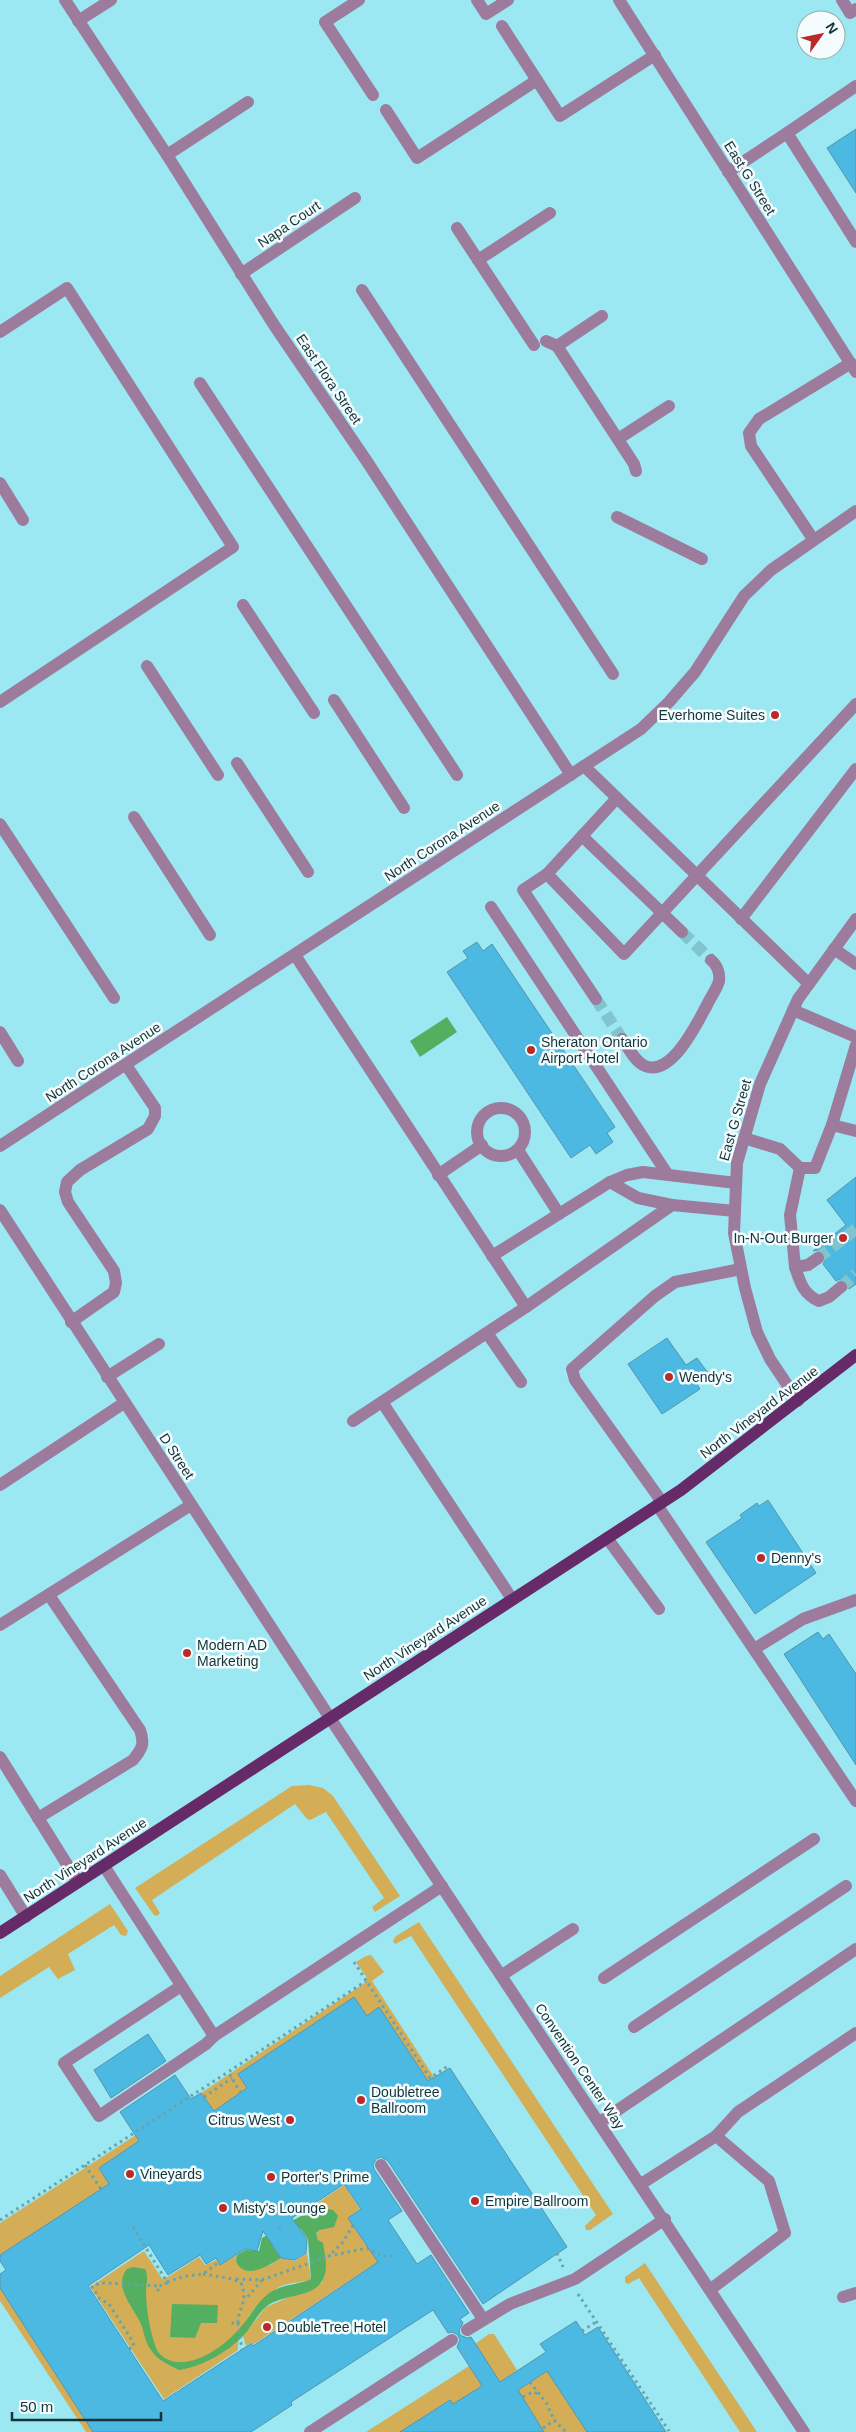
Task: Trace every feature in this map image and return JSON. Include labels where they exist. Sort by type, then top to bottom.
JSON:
[{"type":"main road","name":"North Vineyard Avenue","points":[[0,1934],[660,1503],[855,1357]]},
{"type":"street","name":"East Flora Street","points":[[65,0],[167,155],[241,274],[366,460],[571,775]]},
{"type":"street","points":[[78,21],[111,0]]},
{"type":"street","points":[[359,0],[326,22],[373,96]]},
{"type":"street","points":[[477,0],[486,14],[508,0]]},
{"type":"street","name":"East G Street","points":[[619,0],[853,367]]},
{"type":"street","points":[[842,0],[850,13],[856,9]]},
{"type":"street","points":[[502,26],[560,116],[655,55]]},
{"type":"street","points":[[386,110],[417,158],[537,80]]},
{"type":"street","points":[[728,172],[856,86]]},
{"type":"street","points":[[167,155],[248,102]]},
{"type":"street","points":[[786,133],[856,242]]},
{"type":"street","name":"Napa Court","points":[[241,274],[355,198]]},
{"type":"street","points":[[478,260],[550,213]]},
{"type":"street","points":[[458,228],[478,260],[546,344],[618,439],[634,464],[636,471]]},
{"type":"street","points":[[0,332],[68,288],[233,547],[0,702]]},
{"type":"street","points":[[362,290],[613,674]]},
{"type":"street","points":[[546,344],[602,316]]},
{"type":"street","points":[[813,539],[751,446],[749,432],[759,418],[809,388],[853,367]]},
{"type":"street","points":[[200,383],[457,775]]},
{"type":"street","points":[[618,439],[669,406]]},
{"type":"street","points":[[0,483],[23,520]]},
{"type":"street","name":"North Corona Avenue","points":[[0,1146],[640,729],[669,702],[695,672],[744,596],[771,570],[813,539],[856,511]]},
{"type":"street","points":[[617,517],[702,559]]},
{"type":"street","points":[[243,605],[314,713]]},
{"type":"street","points":[[147,666],[218,775]]},
{"type":"street","points":[[334,700],[404,808]]},
{"type":"street","points":[[547,874],[624,954],[856,704]]},
{"type":"street","points":[[237,763],[308,872]]},
{"type":"street","points":[[584,766],[809,984]]},
{"type":"street","points":[[741,919],[856,769]]},
{"type":"street","points":[[596,999],[523,890],[547,874],[617,798]]},
{"type":"street","points":[[134,817],[210,935]]},
{"type":"street","points":[[0,824],[114,998]]},
{"type":"street","points":[[582,836],[682,932]]},
{"type":"street","points":[[491,907],[668,1175]]},
{"type":"street","name":"East G Street","points":[[798,1401],[770,1359],[757,1332],[734,1233],[737,1163],[760,1084],[793,1010],[809,984],[856,919]]},
{"type":"street","points":[[834,949],[856,964]]},
{"type":"street","points":[[295,955],[526,1307]]},
{"type":"street","points":[[622,1039],[636,1059],[645,1066],[657,1067],[669,1060],[687,1043],[718,983],[717,967],[712,960]]},
{"type":"street","points":[[793,1010],[856,1037]]},
{"type":"street","points":[[0,1032],[18,1061]]},
{"type":"street","points":[[744,1138],[780,1149],[800,1168],[815,1168],[851,1075],[856,1045]]},
{"type":"street","points":[[71,1322],[114,1292],[116,1283],[114,1271],[68,1202],[65,1192],[67,1182],[80,1170],[148,1129],[153,1124],[155,1108],[126,1065]]},
{"type":"street","points":[[506,1108],[519,1115],[526,1128],[525,1136],[518,1150],[511,1154],[494,1155],[482,1145],[478,1138],[479,1122],[490,1110],[506,1108]]},
{"type":"street","points":[[832,1125],[856,1131]]},
{"type":"street","points":[[438,1175],[482,1145]]},
{"type":"street","points":[[518,1150],[559,1214]]},
{"type":"street","points":[[800,1168],[790,1215],[794,1267],[808,1296],[819,1301],[841,1287]]},
{"type":"street","points":[[492,1256],[610,1182],[627,1175],[643,1172],[736,1183]]},
{"type":"street","points":[[610,1182],[638,1198],[672,1205],[735,1210]]},
{"type":"street","points":[[353,1421],[526,1307],[672,1205]]},
{"type":"street","name":"D Street","points":[[0,1210],[330,1718]]},
{"type":"street","points":[[794,1267],[808,1264],[818,1258]]},
{"type":"street","points":[[742,1269],[675,1282],[655,1296],[572,1369],[575,1380],[660,1503],[754,1649],[856,1800]]},
{"type":"street","points":[[487,1333],[520,1382]]},
{"type":"street","points":[[107,1377],[159,1344]]},
{"type":"street","points":[[382,1402],[512,1599]]},
{"type":"street","points":[[0,1485],[124,1403]]},
{"type":"street","points":[[0,1625],[191,1505]]},
{"type":"street","points":[[607,1538],[659,1609]]},
{"type":"street","points":[[38,1818],[133,1760],[142,1749],[144,1740],[140,1730],[49,1595]]},
{"type":"street","points":[[754,1649],[803,1619],[855,1603]]},
{"type":"street","name":"Convention Center Way","points":[[330,1718],[711,2289],[804,2432]]},
{"type":"street","points":[[0,1757],[78,1882]]},
{"type":"street","points":[[604,1978],[814,1839]]},
{"type":"street","points":[[104,1866],[214,2036]]},
{"type":"street","points":[[0,1875],[26,1917]]},
{"type":"street","points":[[181,1986],[64,2064],[99,2116],[206,2044],[214,2036],[442,1886]]},
{"type":"street","points":[[634,2027],[846,1886]]},
{"type":"street","points":[[502,1975],[573,1929]]},
{"type":"street","points":[[600,2122],[856,1949]]},
{"type":"street","points":[[641,2184],[716,2136],[738,2112],[856,2032]]},
{"type":"street","points":[[711,2289],[785,2234],[769,2181],[716,2136]]},
{"type":"street","points":[[381,2165],[483,2319]]},
{"type":"street","points":[[467,2330],[510,2304],[571,2281],[665,2220]]},
{"type":"street","points":[[843,2297],[856,2293]]},
{"type":"street","points":[[310,2432],[452,2340]]},
{"type":"path","points":[[345,1950],[430,2078],[448,2066]]},
{"type":"path","points":[[0,2220],[366,1981]]},
{"type":"path","points":[[228,2072],[241,2092]]},
{"type":"path","points":[[204,2097],[232,2078]]},
{"type":"path","points":[[85,2165],[102,2189]]},
{"type":"path","points":[[329,2256],[343,2242],[353,2225]]},
{"type":"path","points":[[133,2226],[167,2282]]},
{"type":"path","points":[[279,2226],[282,2230]]},
{"type":"path","points":[[129,2349],[134,2346],[134,2342],[110,2304],[100,2299],[92,2287],[98,2283],[158,2286],[185,2276],[203,2274],[262,2280],[307,2262],[367,2248],[382,2256],[392,2256]]},
{"type":"path","points":[[557,2253],[571,2281],[596,2322],[669,2431]]},
{"type":"path","points":[[203,2274],[219,2262]]},
{"type":"path","points":[[233,2278],[240,2284],[245,2300]]},
{"type":"path","points":[[242,2350],[238,2324],[245,2300],[262,2280]]},
{"type":"path","points":[[158,2286],[158,2293]]},
{"type":"path","points":[[582,2331],[596,2322]]},
{"type":"path","points":[[230,2323],[238,2324]]},
{"type":"path","points":[[530,2382],[540,2394],[554,2420],[566,2432]]},
{"type":"path","points":[[523,2397],[533,2392],[540,2394]]},
{"type":"path","points":[[538,2432],[554,2420]]},
{"type":"shaded area","points":[[447,1017],[457,1032],[420,1057],[410,1041]]},
{"type":"shaded area","points":[[309,1785],[323,1788],[333,1796],[400,1896],[375,1912],[372,1907],[384,1898],[326,1812],[310,1820],[307,1819],[295,1804],[152,1900],[160,1913],[157,1916],[154,1915],[135,1888],[292,1786]]},
{"type":"shaded area","points":[[110,1904],[128,1931],[126,1936],[121,1935],[114,1925],[68,1954],[75,1970],[58,1979],[49,1967],[0,1998],[0,1976]]},
{"type":"shaded area","points":[[419,1922],[613,2214],[590,2230],[586,2230],[585,2226],[596,2215],[411,1936],[395,1944],[393,1941],[396,1936]]},
{"type":"shaded area","points":[[371,1955],[384,1972],[372,1981],[434,2077],[428,2081],[379,2007],[367,2016],[354,1997],[238,2074],[247,2088],[214,2111],[201,2093],[366,1982],[367,1978],[356,1962]]},
{"type":"shaded area","points":[[136,2135],[139,2141],[99,2168],[109,2184],[0,2255],[0,2223]]},
{"type":"shaded area","points":[[344,2185],[360,2209],[348,2218],[365,2244],[378,2236],[396,2263],[376,2263],[254,2344],[252,2342],[246,2346],[243,2336],[266,2307],[322,2283],[326,2266],[316,2233],[320,2230],[317,2207],[298,2216]]},
{"type":"shaded area","points":[[317,2207],[333,2210],[338,2216],[334,2227],[320,2230],[316,2233],[318,2240],[323,2243],[326,2262],[324,2277],[317,2286],[304,2293],[281,2299],[267,2306],[237,2342],[222,2353],[196,2366],[179,2370],[156,2357],[147,2344],[140,2322],[125,2296],[122,2282],[127,2269],[133,2267],[145,2269],[149,2320],[159,2353],[164,2358],[177,2362],[194,2360],[203,2357],[227,2341],[243,2325],[268,2294],[284,2286],[311,2279],[308,2239],[300,2228],[289,2226],[276,2233],[273,2247],[281,2258],[270,2265],[250,2271],[240,2267],[236,2261],[237,2255],[245,2250],[259,2251],[262,2238]]},
{"type":"shaded area","points":[[144,2251],[163,2280],[199,2257],[205,2265],[216,2260],[220,2265],[237,2255],[236,2261],[270,2265],[281,2258],[295,2261],[307,2253],[311,2279],[284,2285],[267,2295],[246,2321],[238,2341],[238,2350],[164,2399],[90,2287]]},
{"type":"shaded area","points":[[645,2263],[757,2432],[740,2432],[639,2278],[628,2284],[625,2282],[625,2277]]},
{"type":"shaded area","points":[[0,2288],[93,2432],[86,2432],[0,2301]]},
{"type":"shaded area","points":[[172,2304],[218,2305],[217,2323],[201,2323],[195,2338],[170,2337]]},
{"type":"shaded area","points":[[489,2334],[494,2334],[517,2370],[500,2382],[475,2344]]},
{"type":"shaded area","points":[[469,2366],[482,2386],[453,2404],[449,2400],[403,2432],[366,2432]]},
{"type":"shaded area","points":[[547,2371],[587,2432],[535,2432],[541,2427],[518,2390]]},
{"type":"building","points":[[856,129],[856,193],[827,148]]},
{"type":"building","name":"Sheraton Ontario Airport Hotel","points":[[477,942],[483,951],[492,944],[615,1127],[607,1133],[613,1142],[596,1154],[590,1145],[571,1158],[447,972],[468,958],[463,951]]},
{"type":"building","name":"In-N-Out Burger","points":[[856,1177],[856,1284],[849,1289],[847,1281],[840,1279],[836,1281],[823,1264],[826,1258],[824,1253],[818,1250],[813,1251],[846,1225],[827,1200]]},
{"type":"building","name":"Wendy's","points":[[667,1338],[686,1365],[697,1358],[708,1373],[695,1381],[700,1389],[662,1414],[628,1364]]},
{"type":"building","name":"Denny's","points":[[768,1500],[816,1573],[755,1614],[706,1542],[742,1518],[740,1515],[757,1503],[759,1506]]},
{"type":"building","points":[[818,1632],[823,1639],[829,1634],[856,1674],[856,1765],[784,1654]]},
{"type":"building","points":[[354,1997],[367,2016],[379,2007],[428,2081],[450,2068],[567,2247],[483,2304],[388,2161],[381,2157],[376,2159],[373,2165],[374,2169],[402,2211],[388,2220],[417,2264],[431,2255],[469,2313],[460,2319],[463,2323],[459,2330],[460,2335],[467,2338],[471,2337],[500,2382],[546,2352],[540,2344],[576,2321],[585,2335],[598,2327],[666,2432],[587,2432],[547,2371],[518,2390],[544,2432],[400,2432],[450,2400],[453,2404],[482,2386],[457,2347],[460,2340],[458,2335],[452,2332],[448,2333],[433,2310],[291,2402],[292,2405],[251,2432],[93,2432],[0,2288],[0,2274],[6,2270],[0,2261],[0,2255],[109,2184],[99,2168],[139,2141],[120,2112],[175,2075],[191,2099],[201,2093],[214,2111],[247,2088],[238,2074]],"holes":[[[344,2184],[361,2209],[348,2218],[378,2262],[253,2346],[252,2343],[163,2401],[88,2286],[149,2245],[168,2275],[200,2255],[206,2264],[216,2258],[220,2265],[245,2249],[257,2251],[263,2231],[281,2258],[295,2260],[306,2253],[307,2239],[292,2218]]]},
{"type":"building","points":[[148,2034],[166,2061],[111,2098],[94,2070]]},
{"type":"tunnel","points":[[682,932],[711,960]]},
{"type":"tunnel","points":[[596,999],[622,1039]]},
{"type":"tunnel","points":[[818,1258],[856,1229]]},
{"type":"tunnel","points":[[841,1287],[856,1274]]},
{"type":"place","name":"Everhome Suites","points":[[775,715]]},
{"type":"place","name":"Sheraton Ontario Airport Hotel","points":[[531,1050]]},
{"type":"place","name":"In-N-Out Burger","points":[[843,1238]]},
{"type":"place","name":"Wendy's","points":[[669,1377]]},
{"type":"place","name":"Denny's","points":[[761,1558]]},
{"type":"place","name":"Modern AD Marketing","points":[[187,1653]]},
{"type":"place","name":"Doubletree Ballroom","points":[[361,2100]]},
{"type":"place","name":"Citrus West","points":[[290,2120]]},
{"type":"place","name":"Vineyards","points":[[130,2174]]},
{"type":"place","name":"Porter's Prime","points":[[271,2177]]},
{"type":"place","name":"Empire Ballroom","points":[[475,2201]]},
{"type":"place","name":"Misty's Lounge","points":[[223,2208]]},
{"type":"place","name":"DoubleTree Hotel","points":[[267,2327]]}]
